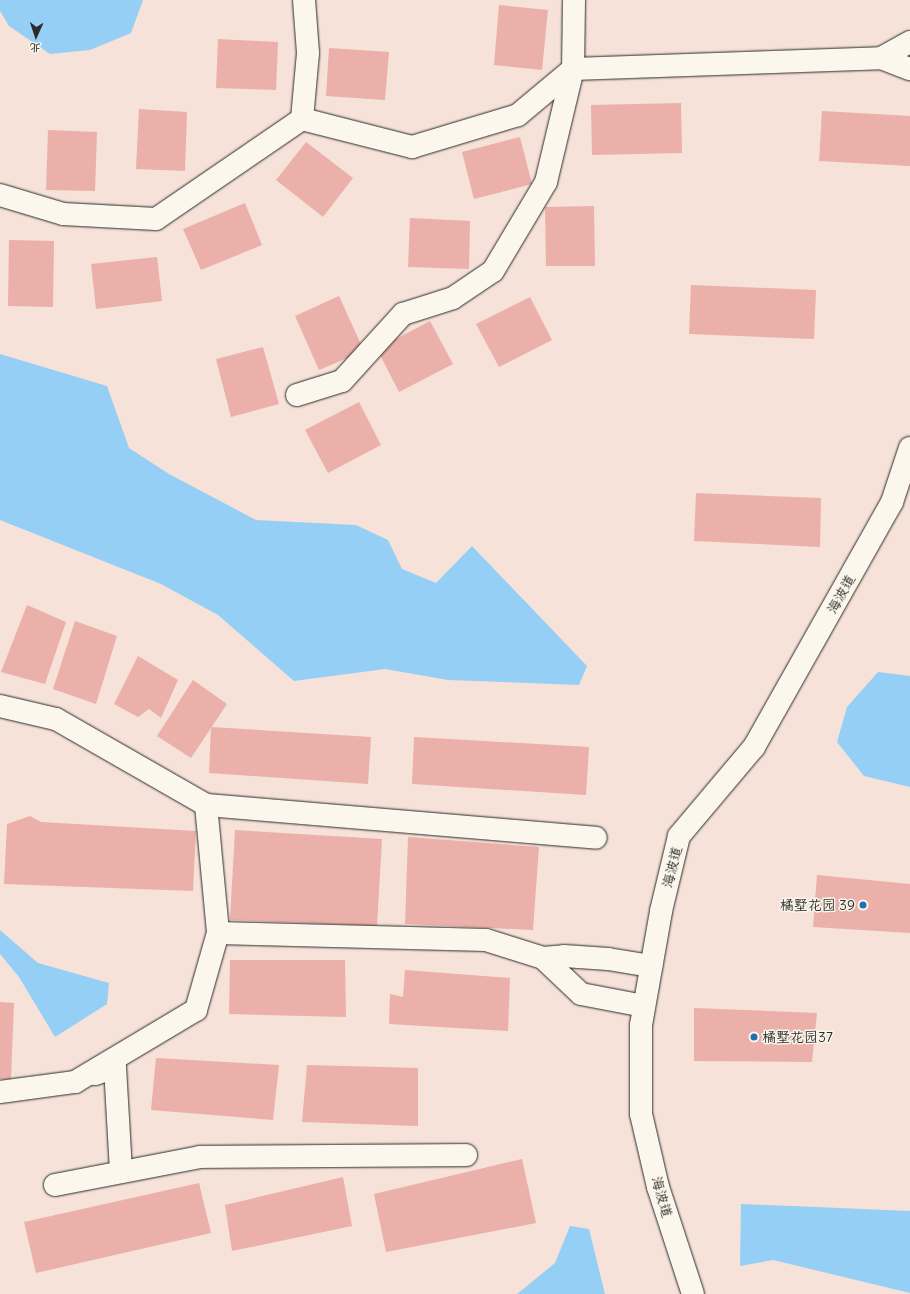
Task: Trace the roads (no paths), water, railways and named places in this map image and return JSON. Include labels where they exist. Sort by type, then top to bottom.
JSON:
[{"type":"street","points":[[302,119],[308,53],[304,0]]},
{"type":"street","points":[[297,395],[342,381],[403,314],[453,298],[493,271],[546,182],[573,68],[574,0]]},
{"type":"street","points":[[881,58],[910,42]]},
{"type":"street","points":[[0,195],[63,214],[156,219],[302,119],[412,147],[518,116],[573,68],[881,58],[910,69]]},
{"type":"street","name":"海波道","points":[[693,1294],[658,1187],[641,1114],[641,1025],[651,966],[679,836],[754,747],[901,502],[910,448]]},
{"type":"street","points":[[0,706],[56,720],[206,806],[596,838]]},
{"type":"street","points":[[75,1082],[196,1010],[218,933],[206,806]]},
{"type":"street","points":[[218,933],[486,940],[543,958],[564,956],[608,959],[651,966]]},
{"type":"street","points":[[543,958],[581,994],[644,1006]]},
{"type":"street","points":[[0,1092],[75,1082],[115,1067],[121,1172]]},
{"type":"street","points":[[55,1185],[200,1157],[466,1155]]},
{"type":"water","points":[[0,0],[143,0],[131,33],[90,50],[50,54],[9,26],[0,11]]},
{"type":"water","points":[[0,354],[107,386],[129,448],[169,474],[256,520],[356,525],[388,540],[402,569],[436,583],[472,546],[587,666],[579,685],[448,680],[385,669],[294,681],[218,615],[161,584],[0,520]]},
{"type":"water","points":[[878,672],[910,676],[910,787],[864,776],[837,742],[847,707]]},
{"type":"water","points":[[0,930],[38,963],[109,983],[107,1004],[55,1037],[19,977],[0,954]]},
{"type":"water","points":[[741,1204],[910,1211],[910,1293],[773,1260],[740,1266]]},
{"type":"water","points":[[570,1226],[589,1229],[605,1294],[517,1294],[555,1263]]},
{"type":"place","name":"橘墅花园 39","points":[[863,905]]},
{"type":"place","name":"橘墅花园37","points":[[754,1037]]}]
